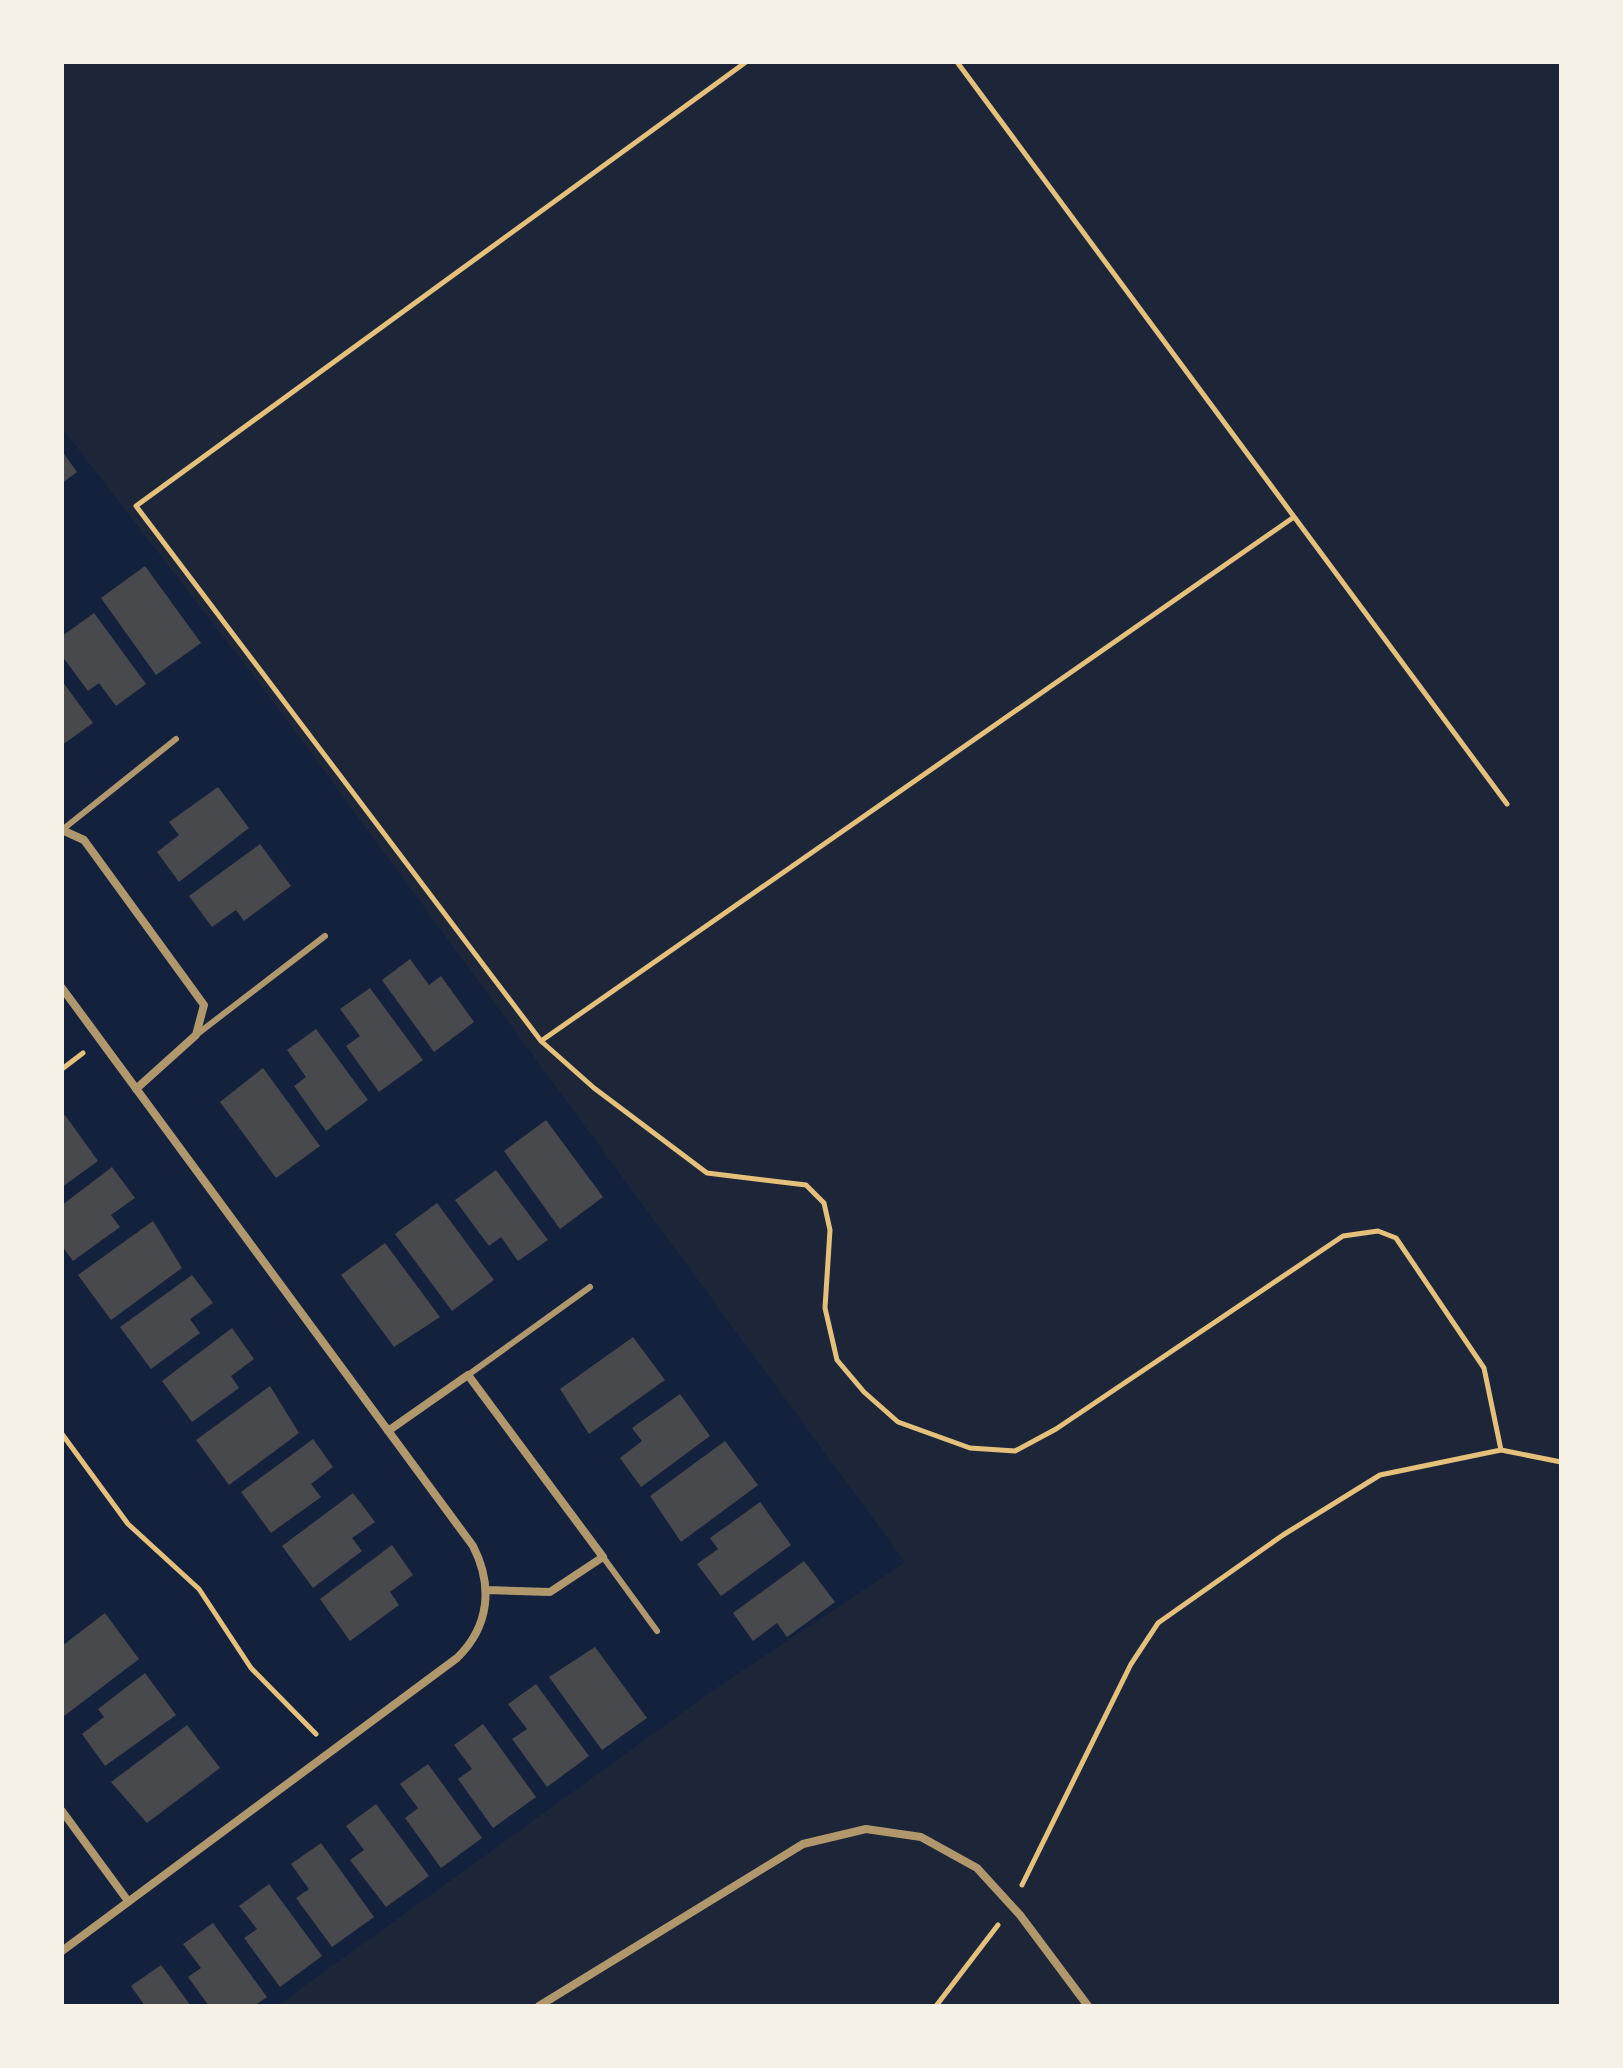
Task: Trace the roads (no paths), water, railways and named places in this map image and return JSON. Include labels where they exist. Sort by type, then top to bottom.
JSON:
[{"type":"street","points":[[62,830],[84,840],[204,1005],[196,1035],[136,1089]]},
{"type":"street","points":[[62,988],[473,1546],[483,1565],[487,1590],[482,1623],[469,1646],[62,1951]]},
{"type":"street","points":[[388,1431],[468,1375],[603,1557],[550,1592],[487,1590]]},
{"type":"street","points":[[62,1811],[128,1901]]},
{"type":"street","points":[[539,2006],[781,1856],[836,1833],[866,1829],[939,1844],[977,1868],[1012,1905],[1088,2006]]},
{"type":"lane","points":[[62,830],[176,739]]},
{"type":"lane","points":[[196,1035],[325,936]]},
{"type":"lane","points":[[468,1375],[590,1287]]},
{"type":"lane","points":[[603,1557],[657,1631]]}]
